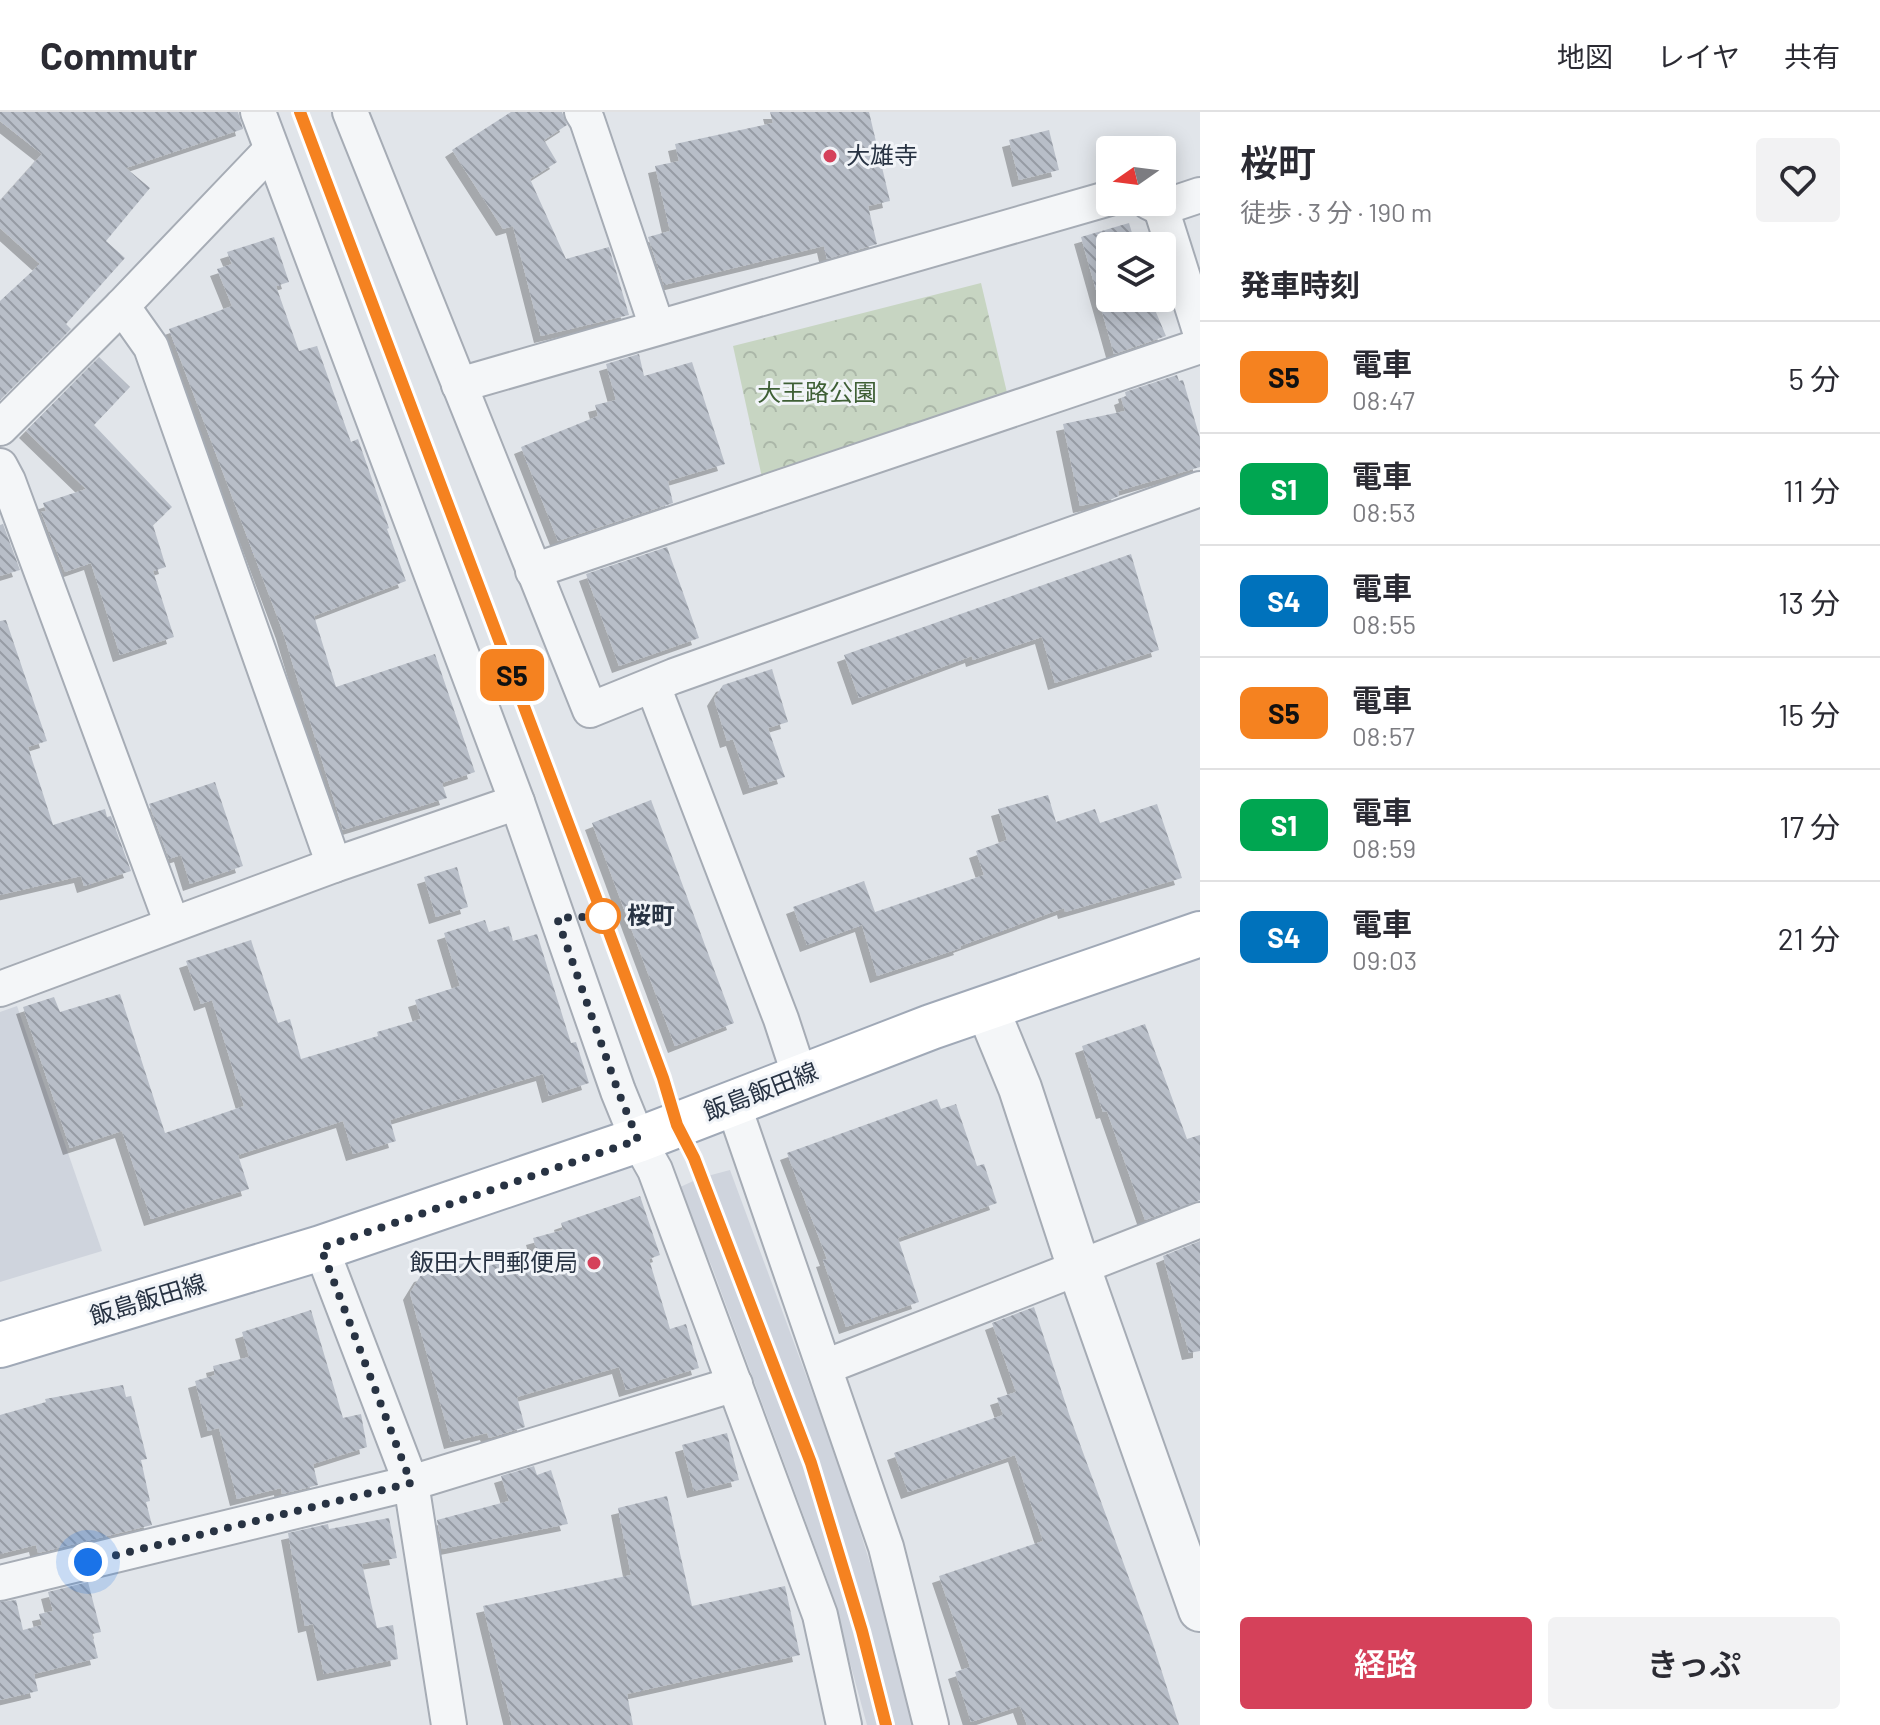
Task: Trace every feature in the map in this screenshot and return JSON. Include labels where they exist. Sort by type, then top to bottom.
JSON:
[{"type":"main road","name":"飯島飯田線","points":[[0,1345],[321,1248],[638,1140],[931,1027],[1200,934]]},
{"type":"street","points":[[258,112],[517,802],[618,1091],[638,1140],[655,1170],[820,1615],[844,1725]]},
{"type":"street","points":[[350,112],[590,710],[1200,489]]},
{"type":"street","points":[[582,112],[657,327]]},
{"type":"street","points":[[0,428],[271,150]]},
{"type":"street","points":[[1176,200],[1200,195]]},
{"type":"street","points":[[459,385],[1096,202]]},
{"type":"street","points":[[1159,216],[1200,331]]},
{"type":"street","points":[[122,306],[151,347],[334,865]]},
{"type":"street","points":[[533,571],[1200,346]]},
{"type":"street","points":[[0,466],[172,924]]},
{"type":"street","points":[[653,686],[781,1019],[800,1077]]},
{"type":"street","points":[[0,989],[334,865],[517,802]]},
{"type":"street","points":[[987,1008],[1020,1088],[1078,1265],[1200,1610]]},
{"type":"street","points":[[733,1104],[886,1547],[931,1725]]},
{"type":"street","points":[[825,1367],[1078,1265],[1200,1220]]},
{"type":"street","points":[[321,1248],[411,1483],[449,1725]]},
{"type":"street","points":[[0,1583],[411,1483],[735,1384]]},
{"type":"shaded area","points":[[17,1006],[102,1251],[0,1282],[0,1012]]},
{"type":"shaded area","points":[[730,1170],[840,1467],[889,1624],[914,1725],[867,1725],[828,1582],[712,1267],[678,1188]]},
{"type":"green space","name":"大王路公園","points":[[981,283],[1009,401],[763,482],[733,346]]},
{"type":"building","points":[[0,112],[238,112],[243,129],[126,168],[150,188],[106,241],[125,258],[66,324],[71,329],[0,400],[0,301],[40,264],[0,228],[0,201],[42,154],[0,121]]},
{"type":"building","points":[[511,112],[562,112],[567,125],[544,140],[557,162],[530,179],[566,259],[609,247],[629,315],[541,336],[513,226],[503,229],[452,150]]},
{"type":"building","points":[[770,112],[869,112],[890,201],[868,206],[877,244],[827,259],[824,246],[664,285],[648,237],[670,231],[655,166],[679,161],[675,144],[773,123]]},
{"type":"building","points":[[1049,130],[1059,170],[1019,180],[1009,140]]},
{"type":"building","points":[[1129,223],[1132,232],[1098,232]]},
{"type":"building","points":[[1096,233],[1096,290],[1081,237]]},
{"type":"building","points":[[274,237],[289,282],[276,286],[299,351],[317,346],[351,442],[358,439],[406,581],[314,616],[336,687],[435,654],[475,772],[442,783],[447,798],[343,830],[283,632],[169,329],[232,306],[217,269],[232,264],[227,252]]},
{"type":"building","points":[[1102,312],[1156,312],[1166,336],[1114,354]]},
{"type":"building","points":[[639,354],[644,376],[692,362],[725,464],[668,481],[673,503],[558,541],[521,447],[598,416],[595,405],[616,400],[606,364]]},
{"type":"building","points":[[99,357],[130,387],[94,425],[172,507],[153,525],[166,567],[153,571],[174,637],[120,655],[91,563],[65,572],[41,512],[46,511],[43,503],[86,489],[26,431]]},
{"type":"building","points":[[1177,375],[1179,381],[1183,380],[1200,438],[1200,467],[1118,491],[1119,496],[1112,499],[1080,506],[1063,424],[1125,411],[1121,398],[1126,396],[1125,392]]},
{"type":"building","points":[[3,524],[20,570],[0,576],[0,525]]},
{"type":"building","points":[[667,547],[699,638],[619,666],[586,574]]},
{"type":"building","points":[[1131,554],[1159,650],[1055,683],[1042,637],[973,660],[972,656],[859,698],[844,655]]},
{"type":"building","points":[[6,620],[47,741],[28,747],[53,825],[105,809],[107,817],[111,816],[131,871],[84,886],[81,876],[0,895],[0,621]]},
{"type":"building","points":[[772,669],[788,722],[768,728],[785,777],[750,788],[733,739],[727,741],[714,699],[723,685]]},
{"type":"building","points":[[215,782],[243,866],[190,884],[181,855],[169,859],[149,804]]},
{"type":"building","points":[[1048,795],[1056,822],[1095,809],[1100,823],[1157,804],[1182,878],[1065,912],[1064,908],[877,976],[862,925],[807,945],[793,907],[864,881],[875,912],[984,875],[976,851],[1007,840],[998,809]]},
{"type":"building","points":[[651,800],[734,1023],[675,1046],[592,823]]},
{"type":"building","points":[[457,867],[468,907],[436,917],[424,877]]},
{"type":"building","points":[[485,920],[489,932],[509,926],[513,941],[537,934],[571,1043],[576,1042],[589,1083],[549,1096],[543,1074],[390,1120],[396,1141],[353,1154],[343,1121],[238,1155],[249,1189],[151,1219],[122,1131],[70,1148],[23,1007],[54,997],[60,1012],[120,994],[165,1133],[244,1106],[212,1000],[201,1004],[186,961],[251,940],[278,1023],[290,1019],[301,1059],[378,1036],[377,1032],[421,1019],[415,1000],[460,986],[444,933]]},
{"type":"building","points":[[1145,1024],[1187,1139],[1200,1135],[1200,1200],[1145,1220],[1107,1111],[1103,1112],[1082,1046]]},
{"type":"building","points":[[937,1099],[941,1109],[956,1104],[977,1166],[984,1164],[997,1203],[898,1238],[919,1302],[846,1327],[823,1260],[827,1259],[787,1153]]},
{"type":"building","points":[[640,1196],[660,1255],[649,1259],[670,1329],[686,1324],[699,1368],[626,1390],[619,1367],[517,1397],[525,1427],[489,1438],[487,1433],[451,1442],[410,1293],[421,1275],[472,1261],[475,1270],[537,1252],[533,1238],[563,1230],[561,1223]]},
{"type":"building","points":[[1200,1241],[1200,1351],[1189,1353],[1163,1256]]},
{"type":"building","points":[[1034,1307],[1179,1725],[1027,1725],[1020,1706],[971,1722],[955,1672],[970,1667],[939,1576],[1043,1541],[1015,1455],[908,1492],[894,1453],[1003,1415],[997,1398],[1016,1392],[992,1323]]},
{"type":"building","points":[[311,1310],[343,1418],[361,1414],[367,1447],[313,1464],[318,1485],[282,1494],[281,1488],[237,1499],[219,1428],[208,1431],[195,1381],[215,1375],[213,1366],[249,1357],[242,1332]]},
{"type":"building","points":[[123,1385],[126,1397],[131,1396],[147,1459],[141,1460],[152,1525],[38,1553],[36,1545],[0,1554],[0,1415],[46,1402],[45,1399]]},
{"type":"building","points":[[727,1433],[739,1480],[694,1491],[682,1445]]},
{"type":"building","points":[[534,1466],[537,1475],[551,1470],[568,1524],[442,1549],[437,1520],[509,1501],[501,1476]]},
{"type":"building","points":[[667,1496],[692,1606],[785,1586],[800,1655],[627,1694],[633,1725],[512,1725],[483,1606],[631,1575],[618,1508]]},
{"type":"building","points":[[389,1518],[397,1558],[362,1564],[377,1628],[393,1625],[398,1659],[324,1674],[313,1624],[305,1626],[288,1533],[328,1524],[329,1529]]},
{"type":"building","points":[[88,1582],[101,1632],[92,1634],[98,1658],[34,1674],[38,1691],[0,1700],[0,1602],[16,1600],[23,1630],[42,1625],[39,1614],[53,1611],[48,1592]]},
{"type":"railway","points":[[300,112],[603,916],[677,1125],[694,1158],[811,1463],[862,1631],[886,1725]]},
{"type":"train","name":"S5","points":[[300,112],[603,916],[663,1078],[677,1125],[694,1158],[811,1463],[862,1631],[886,1725]]},
{"type":"place","name":"大雄寺","points":[[830,156]]},
{"type":"place","name":"桜町","points":[[603,916]]},
{"type":"place","name":"飯田大門郵便局","points":[[594,1263]]},
{"type":"route","points":[[88,1562],[411,1483],[321,1248],[638,1140],[557,918],[603,916]]}]
